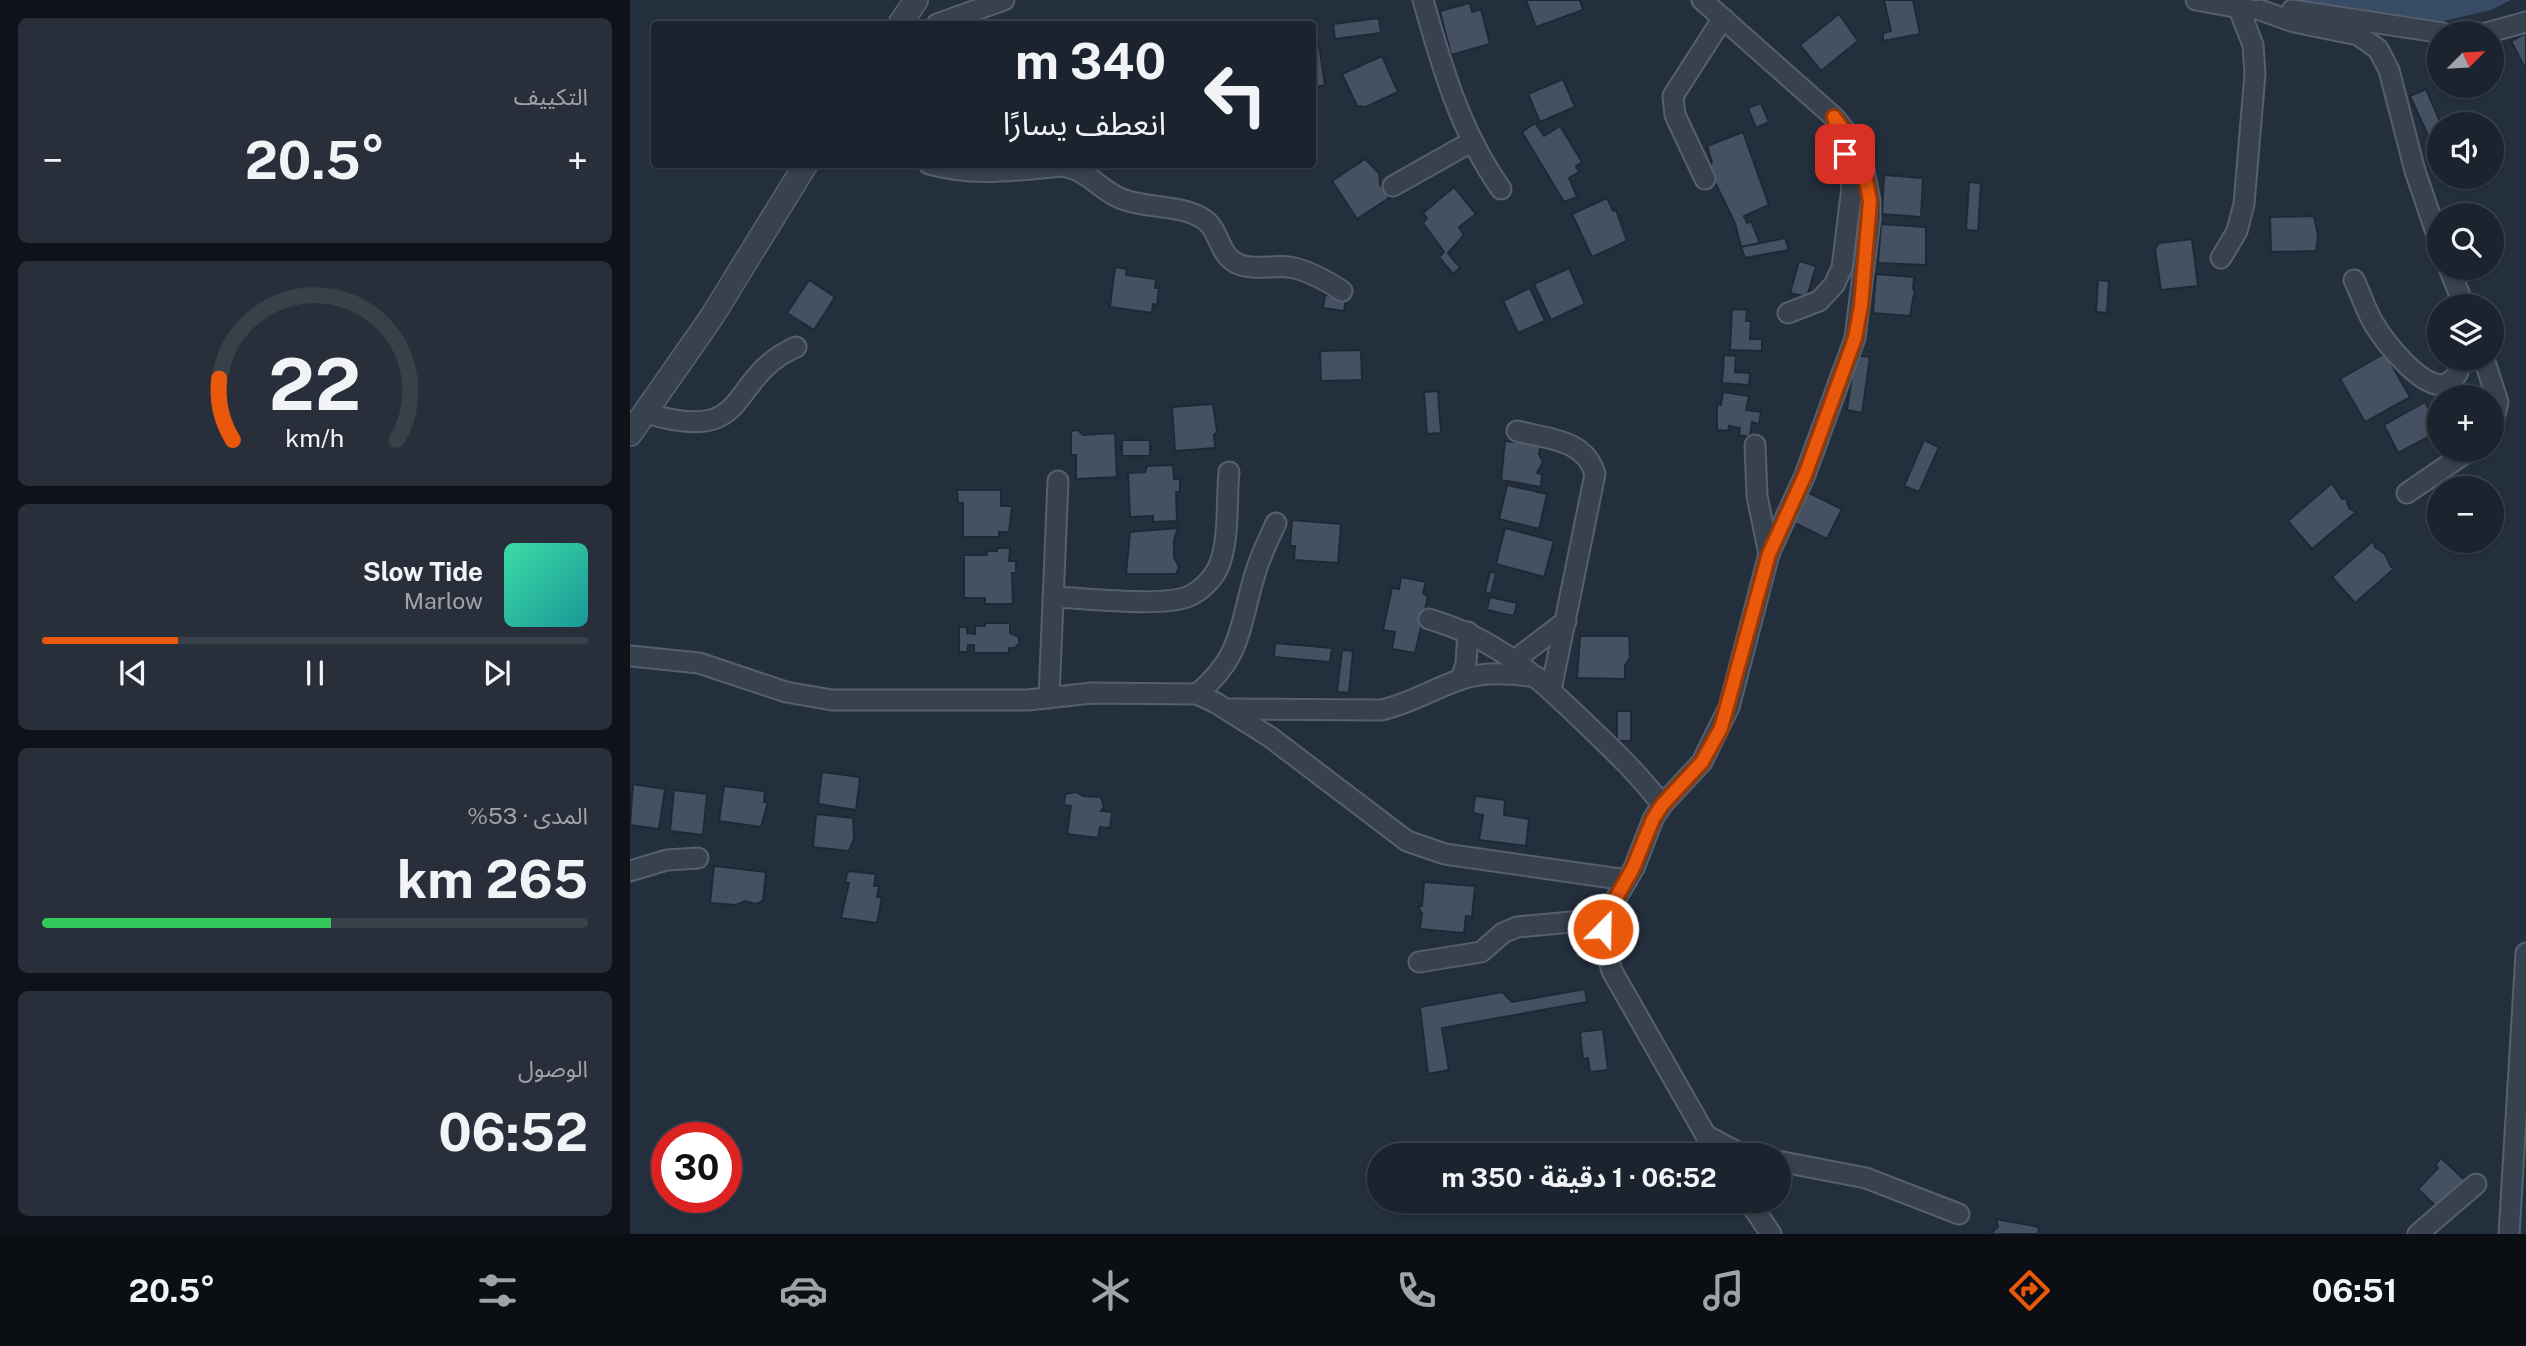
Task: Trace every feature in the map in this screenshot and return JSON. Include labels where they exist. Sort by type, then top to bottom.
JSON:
[{"type":"street","points":[[902,21],[916,0]]},
{"type":"street","points":[[945,21],[1003,0]]},
{"type":"street","points":[[1423,0],[1443,71],[1471,142],[1501,189]]},
{"type":"street","points":[[1702,0],[1834,117],[1856,148],[1869,192],[1870,219],[1861,306],[1848,359],[1805,475],[1769,554],[1721,728],[1702,762],[1662,805],[1627,880],[1604,919],[1604,943],[1612,971],[1709,1143]]},
{"type":"street","points":[[2196,0],[2239,9],[2312,12],[2427,30]]},
{"type":"street","points":[[2221,258],[2237,231],[2244,204],[2255,74],[2253,45],[2239,9]]},
{"type":"street","points":[[2260,10],[2294,22],[2358,35],[2378,49],[2389,70],[2415,171],[2427,206]]},
{"type":"street","points":[[1705,179],[1675,115],[1673,96],[1723,18]]},
{"type":"street","points":[[2504,28],[2526,22]]},
{"type":"street","points":[[1788,313],[1818,301],[1834,285],[1842,268],[1852,180],[1834,117]]},
{"type":"street","points":[[1393,186],[1471,142]]},
{"type":"street","points":[[630,434],[711,318],[804,168]]},
{"type":"street","points":[[943,168],[980,172],[1054,168]]},
{"type":"street","points":[[1074,168],[1094,178],[1124,200],[1201,218],[1212,227],[1223,251],[1240,264],[1289,267],[1317,276],[1342,291]]},
{"type":"street","points":[[2354,279],[2382,336],[2428,384],[2440,386],[2451,382],[2459,371]]},
{"type":"street","points":[[646,413],[680,423],[712,421],[738,402],[775,359],[796,347]]},
{"type":"street","points":[[1517,431],[1576,446],[1592,463],[1595,474],[1566,621],[1544,684]]},
{"type":"street","points":[[1755,445],[1757,496],[1769,554]]},
{"type":"street","points":[[2407,493],[2452,462]]},
{"type":"street","points":[[1053,597],[1166,600],[1187,597],[1205,585],[1218,568],[1223,547],[1228,472]]},
{"type":"street","points":[[1049,698],[1058,481]]},
{"type":"street","points":[[1197,695],[1219,675],[1237,647],[1255,572],[1276,523]]},
{"type":"street","points":[[1429,619],[1468,632],[1516,659],[1628,764],[1662,805]]},
{"type":"street","points":[[1516,659],[1566,621]]},
{"type":"street","points":[[1461,679],[1466,664],[1468,632]]},
{"type":"street","points":[[630,656],[699,663],[786,692],[832,700],[1049,698],[1092,693],[1197,695],[1225,709],[1287,750],[1389,831],[1425,849],[1445,855],[1627,880]]},
{"type":"street","points":[[1225,709],[1381,710],[1398,707],[1461,679],[1497,674],[1544,684]]},
{"type":"street","points":[[630,871],[667,860],[698,858]]},
{"type":"street","points":[[1419,962],[1481,952],[1503,933],[1517,927],[1604,919]]},
{"type":"street","points":[[2509,1234],[2526,953]]},
{"type":"street","points":[[1702,1133],[1721,1143]]},
{"type":"street","points":[[1791,1164],[1866,1178],[1959,1214]]},
{"type":"street","points":[[2418,1234],[2476,1184]]},
{"type":"street","points":[[1757,1213],[1771,1234]]},
{"type":"water","points":[[2298,0],[2511,0],[2491,10],[2427,23],[2399,16],[2307,7]]},
{"type":"building","points":[[1526,0],[1580,0],[1583,10],[1536,27]]},
{"type":"building","points":[[1884,0],[1913,0],[1920,34],[1883,41],[1883,33],[1891,31]]},
{"type":"building","points":[[1470,3],[1472,12],[1481,9],[1490,44],[1451,55],[1440,11]]},
{"type":"building","points":[[1839,14],[1858,41],[1821,71],[1800,45]]},
{"type":"building","points":[[1379,18],[1381,33],[1335,39],[1333,24]]},
{"type":"building","points":[[2526,33],[2526,70],[2511,41]]},
{"type":"building","points":[[1316,45],[1319,45],[1325,85],[1316,87]]},
{"type":"building","points":[[1382,56],[1398,92],[1366,107],[1357,106],[1342,74]]},
{"type":"building","points":[[1563,79],[1575,107],[1540,122],[1528,94]]},
{"type":"building","points":[[2426,89],[2427,98],[2430,98],[2436,112],[2427,112],[2427,133],[2410,96]]},
{"type":"building","points":[[1761,103],[1769,122],[1756,128],[1748,108]]},
{"type":"building","points":[[1535,123],[1544,136],[1560,126],[1582,162],[1576,166],[1579,172],[1569,178],[1577,197],[1564,202],[1522,132]]},
{"type":"building","points":[[1743,132],[1769,205],[1744,216],[1747,223],[1751,221],[1760,243],[1741,247],[1735,223],[1708,168],[1712,162],[1707,146]]},
{"type":"building","points":[[1365,159],[1379,173],[1380,184],[1389,198],[1357,219],[1332,181]]},
{"type":"building","points":[[1884,175],[1923,178],[1921,217],[1882,214]]},
{"type":"building","points":[[1969,182],[1981,183],[1978,231],[1966,230]]},
{"type":"building","points":[[1454,187],[1476,214],[1459,227],[1464,235],[1448,253],[1460,268],[1453,274],[1439,257],[1444,252],[1423,223],[1427,218],[1423,213]]},
{"type":"building","points":[[1607,198],[1613,211],[1616,210],[1627,241],[1592,257],[1572,214]]},
{"type":"building","points":[[2314,216],[2318,235],[2316,251],[2271,252],[2270,217]]},
{"type":"building","points":[[1881,224],[1926,227],[1926,265],[1878,263]]},
{"type":"building","points":[[1785,238],[1789,250],[1745,258],[1741,247]]},
{"type":"building","points":[[2192,239],[2198,286],[2161,290],[2155,249],[2159,243]]},
{"type":"building","points":[[1799,261],[1816,266],[1807,297],[1790,293]]},
{"type":"building","points":[[1115,267],[1127,269],[1126,275],[1156,279],[1155,288],[1159,288],[1157,305],[1153,304],[1152,313],[1110,307]]},
{"type":"building","points":[[1569,268],[1585,304],[1551,320],[1534,284]]},
{"type":"building","points":[[1876,274],[1914,277],[1915,289],[1910,316],[1873,313]]},
{"type":"building","points":[[809,280],[835,297],[814,330],[787,313]]},
{"type":"building","points":[[2098,280],[2109,281],[2107,313],[2096,312]]},
{"type":"building","points":[[1530,288],[1545,321],[1518,333],[1503,301]]},
{"type":"building","points":[[1325,295],[1346,298],[1344,311],[1323,308]]},
{"type":"building","points":[[1732,309],[1747,310],[1746,321],[1751,321],[1750,339],[1762,339],[1762,351],[1730,350]]},
{"type":"building","points":[[1361,350],[1362,380],[1321,381],[1320,351]]},
{"type":"building","points":[[2385,353],[2410,397],[2365,422],[2340,379]]},
{"type":"building","points":[[1724,355],[1736,356],[1735,372],[1750,373],[1749,385],[1722,383]]},
{"type":"building","points":[[1855,355],[1870,357],[1862,413],[1847,410]]},
{"type":"building","points":[[1438,391],[1441,433],[1427,434],[1424,392]]},
{"type":"building","points":[[1723,392],[1749,396],[1746,410],[1761,412],[1759,424],[1752,422],[1750,437],[1739,435],[1740,428],[1729,426],[1728,431],[1717,430],[1717,404],[1721,405]]},
{"type":"building","points":[[2425,402],[2427,406],[2427,438],[2398,453],[2384,425]]},
{"type":"building","points":[[1213,404],[1217,432],[1214,435],[1215,448],[1175,451],[1172,407]]},
{"type":"building","points":[[1078,430],[1083,435],[1115,433],[1117,477],[1076,479],[1076,455],[1071,455],[1071,431]]},
{"type":"building","points":[[1122,440],[1150,440],[1150,456],[1122,456]]},
{"type":"building","points":[[1924,440],[1939,447],[1919,492],[1904,486]]},
{"type":"building","points":[[1505,441],[1541,444],[1539,454],[1543,462],[1537,473],[1542,474],[1541,487],[1501,480]]},
{"type":"building","points":[[1173,465],[1174,479],[1180,479],[1180,492],[1176,492],[1177,521],[1153,522],[1153,516],[1130,517],[1128,473],[1145,472],[1147,466]]},
{"type":"building","points":[[2332,483],[2342,499],[2346,498],[2349,508],[2356,512],[2312,549],[2288,521]]},
{"type":"building","points":[[1507,485],[1547,494],[1539,529],[1499,519]]},
{"type":"building","points":[[957,490],[1001,490],[1001,506],[1012,506],[1009,532],[999,532],[999,537],[963,537],[963,503],[958,503]]},
{"type":"building","points":[[1807,492],[1842,509],[1827,539],[1793,522]]},
{"type":"building","points":[[1292,520],[1341,524],[1338,563],[1294,560],[1295,546],[1290,546]]},
{"type":"building","points":[[1178,528],[1174,540],[1174,557],[1179,567],[1176,574],[1126,574],[1130,532]]},
{"type":"building","points":[[1505,528],[1554,541],[1544,577],[1496,564]]},
{"type":"building","points":[[2373,541],[2375,547],[2385,554],[2391,567],[2395,568],[2355,603],[2332,577]]},
{"type":"building","points":[[997,548],[1010,548],[1009,561],[1016,561],[1016,573],[1012,573],[1013,604],[985,604],[985,598],[964,598],[964,555],[987,555],[987,551],[997,551]]},
{"type":"building","points":[[1490,572],[1496,573],[1491,594],[1485,592]]},
{"type":"building","points":[[1401,577],[1426,582],[1423,593],[1428,597],[1415,653],[1392,649],[1395,632],[1383,630],[1392,588],[1399,589]]},
{"type":"building","points":[[1490,597],[1517,603],[1514,616],[1487,610]]},
{"type":"building","points":[[985,623],[1010,623],[1010,633],[1019,637],[1019,644],[1015,648],[1009,648],[1009,653],[974,653],[974,645],[968,645],[967,652],[959,652],[959,627],[967,627],[967,633],[975,634],[975,626],[985,626]]},
{"type":"building","points":[[1580,636],[1629,636],[1630,658],[1625,665],[1625,679],[1577,678]]},
{"type":"building","points":[[1275,643],[1332,648],[1330,662],[1274,657]]},
{"type":"building","points":[[1342,650],[1353,651],[1349,693],[1337,692]]},
{"type":"building","points":[[1617,711],[1631,711],[1631,741],[1617,741]]},
{"type":"building","points":[[822,772],[860,777],[856,810],[818,804]]},
{"type":"building","points":[[633,784],[665,789],[659,829],[630,825]]},
{"type":"building","points":[[724,786],[765,791],[764,802],[768,802],[761,827],[719,821]]},
{"type":"building","points":[[674,790],[707,794],[703,835],[670,831]]},
{"type":"building","points":[[1076,792],[1083,796],[1101,797],[1104,807],[1101,811],[1112,812],[1110,828],[1100,827],[1098,838],[1067,834],[1071,806],[1064,805],[1065,794]]},
{"type":"building","points":[[1475,796],[1505,800],[1504,815],[1529,819],[1526,846],[1479,840],[1483,815],[1473,813]]},
{"type":"building","points":[[816,814],[853,818],[854,838],[849,851],[813,847]]},
{"type":"building","points":[[714,866],[766,872],[763,901],[756,904],[745,901],[736,905],[710,903]]},
{"type":"building","points":[[848,871],[876,874],[874,886],[879,886],[877,897],[882,897],[877,923],[841,918],[849,883],[845,882]]},
{"type":"building","points":[[1424,882],[1475,886],[1472,917],[1466,916],[1464,933],[1420,929],[1422,913],[1418,907],[1422,906]]},
{"type":"building","points":[[1585,989],[1587,1002],[1442,1028],[1449,1070],[1428,1074],[1420,1007],[1502,992],[1512,1002]]},
{"type":"building","points":[[1603,1029],[1608,1070],[1590,1072],[1588,1058],[1583,1059],[1580,1032]]},
{"type":"building","points":[[2441,1158],[2469,1184],[2442,1212],[2418,1189],[2438,1168],[2435,1165]]},
{"type":"building","points":[[1996,1219],[2039,1227],[2038,1234],[1990,1234],[1998,1227]]},
{"type":"route","points":[[1603,929],[1604,919],[1641,852],[1653,819],[1673,792],[1702,762],[1721,728],[1729,707],[1769,554],[1805,475],[1855,338],[1861,306],[1870,201],[1863,165],[1856,148],[1834,117],[1845,154]]}]
